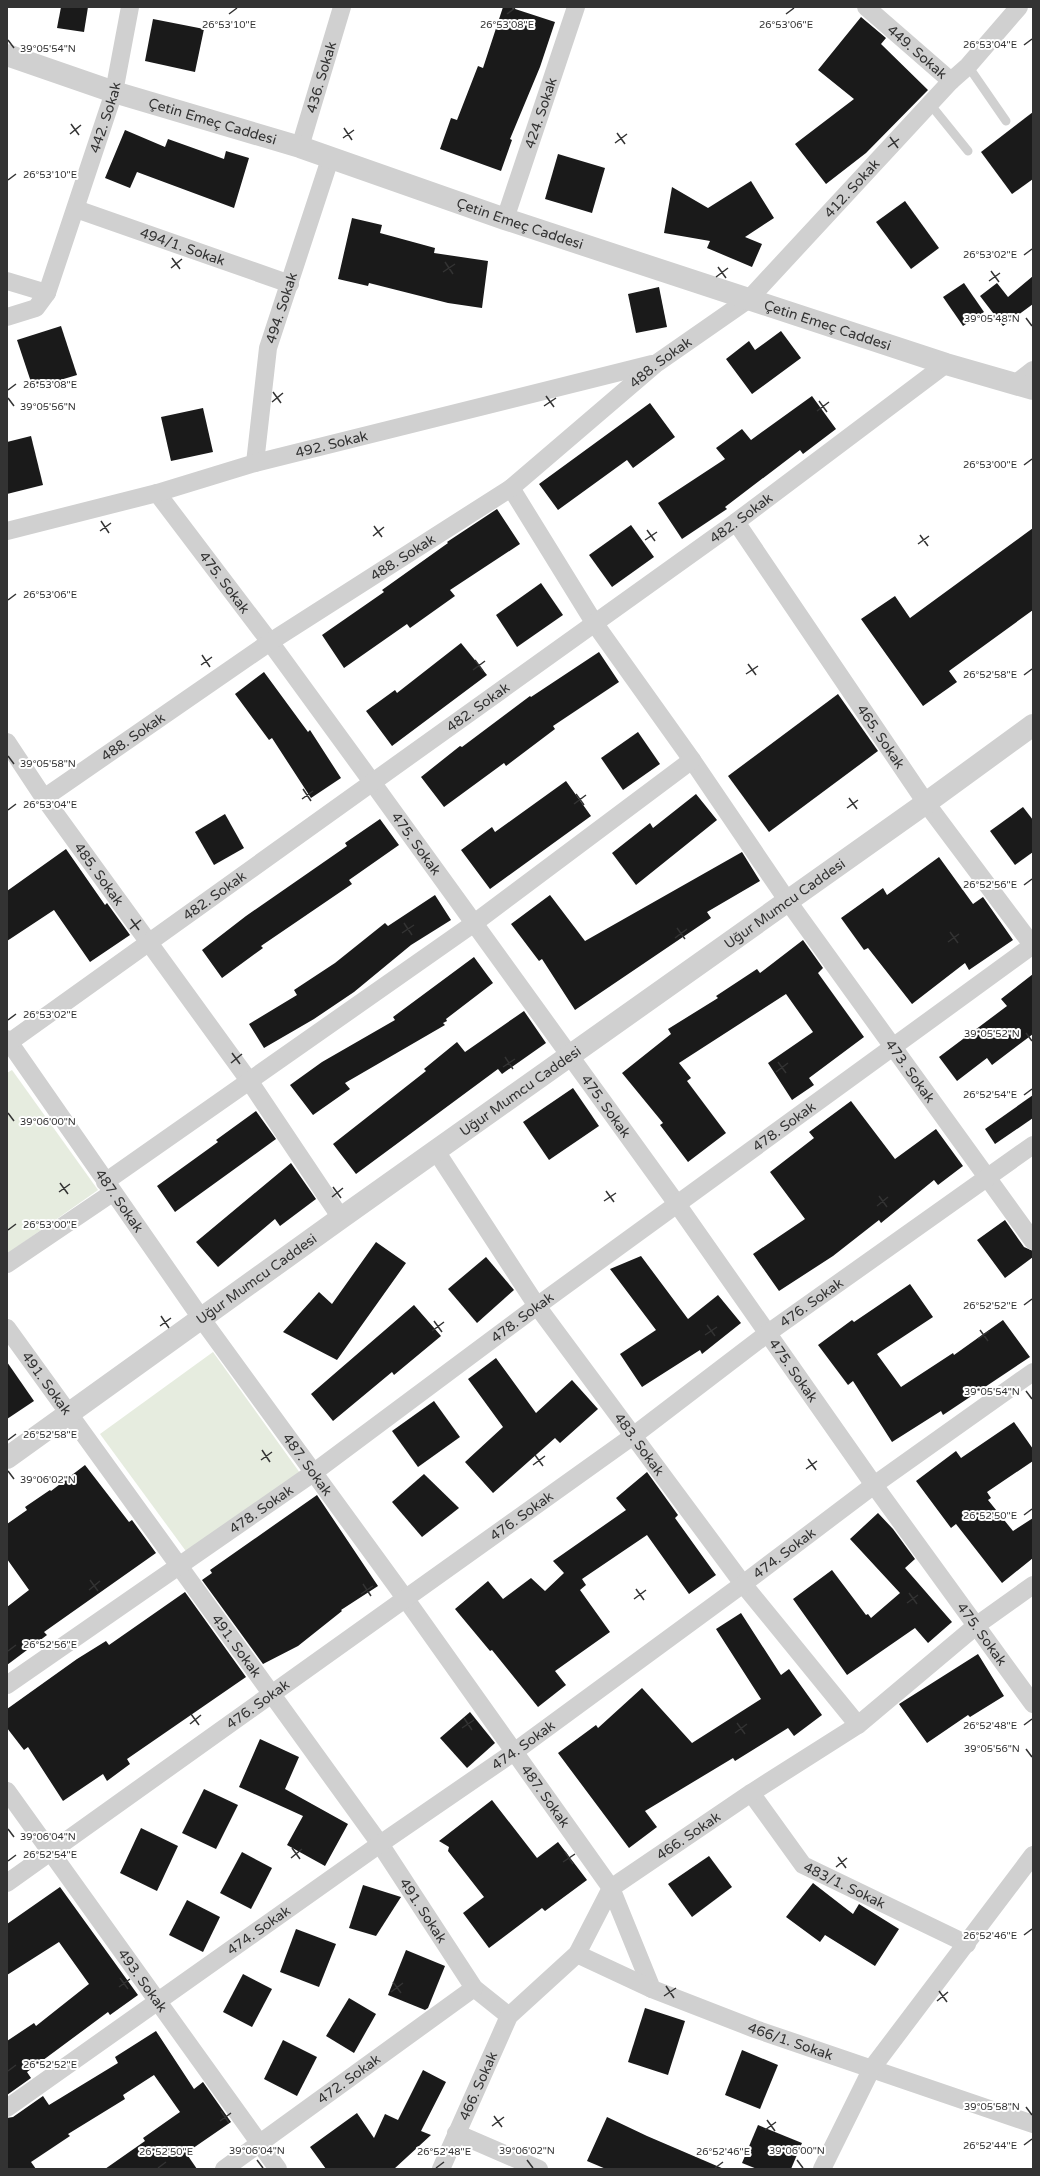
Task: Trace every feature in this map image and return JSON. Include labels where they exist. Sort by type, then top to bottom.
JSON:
[{"type":"street","name":"442. Sokak","points":[[7,316],[36,308],[46,293],[76,209],[114,92],[130,7]]},
{"type":"street","name":"436. Sokak","points":[[300,147],[342,7]]},
{"type":"street","name":"424. Sokak","points":[[505,219],[576,7]]},
{"type":"street","name":"449. Sokak","points":[[866,7],[951,80]]},
{"type":"street","name":"412. Sokak","points":[[749,299],[951,80],[968,66],[1019,7]]},
{"type":"street","name":"Çetin Emeç Caddesi","points":[[7,56],[114,92],[300,147],[330,159],[505,219],[946,364],[1027,380]]},
{"type":"street","name":"494. Sokak","points":[[255,463],[268,348],[330,159]]},
{"type":"street","name":"494/1. Sokak","points":[[76,209],[290,284]]},
{"type":"street","points":[[7,281],[46,293]]},
{"type":"street","name":"488. Sokak","points":[[44,798],[270,642],[511,488],[657,363],[749,299]]},
{"type":"street","name":"492. Sokak","points":[[7,532],[157,493],[255,463],[657,363]]},
{"type":"street","name":"482. Sokak","points":[[8,1042],[595,624],[736,522],[946,364]]},
{"type":"street","name":"473. Sokak","points":[[511,488],[595,624],[692,760],[787,900],[1033,1241]]},
{"type":"street","name":"475. Sokak","points":[[157,493],[270,642],[372,782],[473,924],[677,1204],[874,1485],[1033,1704]]},
{"type":"street","name":"465. Sokak","points":[[736,522],[926,803],[1033,945]]},
{"type":"street","name":"Uğur Mumcu Caddesi","points":[[7,1458],[787,900],[926,803],[1033,724]]},
{"type":"street","name":"485. Sokak","points":[[7,742],[44,798],[250,1082],[341,1218]]},
{"type":"street","points":[[7,1264],[250,1082],[473,924],[692,760]]},
{"type":"street","name":"478. Sokak","points":[[7,1684],[179,1567],[313,1473],[537,1306],[1033,945]]},
{"type":"street","name":"487. Sokak","points":[[8,1042],[201,1318],[405,1598],[611,1888]]},
{"type":"street","name":"476. Sokak","points":[[7,1883],[51,1854],[405,1598],[633,1436],[768,1333],[1033,1145]]},
{"type":"street","name":"483. Sokak","points":[[436,1151],[537,1306],[743,1584],[858,1725]]},
{"type":"street","name":"491. Sokak","points":[[7,1328],[380,1844],[474,1988],[509,2016]]},
{"type":"street","name":"474. Sokak","points":[[7,2108],[380,1844],[514,1752],[743,1584],[874,1485],[1033,1372]]},
{"type":"street","name":"466. Sokak","points":[[441,2169],[509,2016],[577,1954],[611,1888],[751,1793],[858,1725],[977,1625],[1033,1585]]},
{"type":"street","name":"493. Sokak","points":[[7,1791],[278,2169]]},
{"type":"street","name":"483/1. Sokak","points":[[751,1793],[803,1865],[967,1944]]},
{"type":"street","points":[[822,2169],[872,2068],[1033,1855]]},
{"type":"street","points":[[611,1888],[652,1988]]},
{"type":"street","name":"466/1. Sokak","points":[[577,1954],[652,1988],[755,2029],[1033,2124]]},
{"type":"street","name":"472. Sokak","points":[[224,2169],[474,1988]]},
{"type":"street","points":[[456,2133],[539,2169]]},
{"type":"lane","points":[[968,66],[1006,121]]},
{"type":"lane","points":[[930,104],[968,151]]},
{"type":"shaded area","points":[[12,1070],[98,1190],[7,1254],[7,1073]]},
{"type":"shaded area","points":[[213,1352],[300,1473],[188,1554],[100,1434]]},
{"type":"building","points":[[61,7],[88,7],[84,32],[57,28]]},
{"type":"building","points":[[503,7],[509,7],[555,22],[540,67],[510,139],[512,140],[501,171],[440,149],[451,118],[457,120],[478,66],[483,68]]},
{"type":"building","points":[[861,17],[886,38],[881,44],[928,90],[866,153],[826,184],[795,144],[854,99],[818,70]]},
{"type":"building","points":[[153,19],[204,29],[195,72],[145,61]]},
{"type":"building","points":[[1033,112],[1033,179],[1012,194],[981,152]]},
{"type":"building","points":[[125,130],[165,147],[168,139],[224,159],[226,151],[249,158],[234,208],[137,172],[130,188],[105,178]]},
{"type":"building","points":[[558,154],[605,168],[592,213],[545,199]]},
{"type":"building","points":[[751,181],[774,218],[745,237],[762,244],[752,267],[707,248],[710,241],[664,233],[672,187],[708,208]]},
{"type":"building","points":[[905,201],[939,248],[911,269],[876,222]]},
{"type":"building","points":[[352,218],[382,225],[380,233],[435,248],[434,253],[488,261],[482,308],[448,303],[369,283],[368,286],[338,279]]},
{"type":"building","points":[[1033,276],[1033,304],[1003,326],[980,296],[997,283],[1008,297]]},
{"type":"building","points":[[964,283],[984,312],[963,326],[943,297]]},
{"type":"building","points":[[659,287],[667,327],[636,333],[628,294]]},
{"type":"building","points":[[61,326],[77,375],[33,388],[17,340]]},
{"type":"building","points":[[781,331],[801,358],[752,394],[726,359],[749,341],[755,350]]},
{"type":"building","points":[[812,396],[836,429],[803,454],[800,450],[725,507],[727,509],[682,539],[658,503],[725,459],[716,448],[742,429],[751,440]]},
{"type":"building","points":[[650,403],[675,437],[633,468],[627,460],[558,510],[539,484]]},
{"type":"building","points":[[203,408],[213,452],[171,461],[161,417]]},
{"type":"building","points":[[31,436],[43,485],[7,494],[7,442]]},
{"type":"building","points":[[497,509],[520,544],[450,590],[455,596],[410,628],[407,624],[344,668],[322,635],[384,592],[382,590],[448,543],[447,542]]},
{"type":"building","points":[[631,525],[654,557],[612,587],[589,555]]},
{"type":"building","points":[[1033,528],[1033,610],[949,671],[957,682],[923,706],[861,619],[895,596],[910,618]]},
{"type":"building","points":[[541,583],[563,615],[517,647],[496,615]]},
{"type":"building","points":[[461,643],[487,675],[392,746],[366,711],[395,690],[397,693]]},
{"type":"building","points":[[599,652],[619,682],[553,726],[555,729],[506,766],[504,763],[444,807],[421,777],[460,746],[462,747],[530,696],[531,697]]},
{"type":"building","points":[[264,672],[308,732],[310,730],[341,778],[311,798],[272,738],[269,740],[235,694]]},
{"type":"building","points":[[838,694],[878,751],[769,832],[728,776]]},
{"type":"building","points":[[638,732],[660,764],[623,790],[601,758]]},
{"type":"building","points":[[566,781],[591,816],[490,889],[461,850],[492,827],[495,832]]},
{"type":"building","points":[[696,794],[717,820],[636,885],[612,853],[650,823],[653,828]]},
{"type":"building","points":[[1023,807],[1033,820],[1033,852],[1015,865],[990,831]]},
{"type":"building","points":[[225,814],[244,848],[214,865],[195,832]]},
{"type":"building","points":[[380,819],[399,845],[349,880],[352,884],[261,946],[263,948],[222,978],[202,950],[246,916],[347,846],[345,843]]},
{"type":"building","points":[[66,849],[105,905],[107,903],[130,935],[90,962],[54,910],[7,941],[7,891]]},
{"type":"building","points":[[742,852],[760,881],[707,912],[711,918],[575,1010],[542,959],[539,961],[511,924],[550,895],[585,941]]},
{"type":"building","points":[[939,857],[973,904],[983,897],[1013,940],[969,970],[965,963],[912,1004],[868,948],[864,950],[841,918],[883,888],[887,895]]},
{"type":"building","points":[[435,895],[451,920],[411,945],[354,992],[314,1019],[264,1048],[249,1024],[297,995],[294,990],[335,963],[385,923],[388,926]]},
{"type":"building","points":[[803,940],[823,968],[818,973],[864,1037],[809,1078],[814,1085],[792,1100],[768,1063],[813,1032],[786,994],[679,1063],[691,1078],[687,1081],[726,1133],[688,1162],[660,1125],[663,1123],[622,1073],[671,1034],[668,1029],[718,998],[716,996],[757,969],[760,973]]},
{"type":"building","points":[[474,957],[493,983],[446,1019],[447,1021],[443,1023],[445,1025],[345,1083],[350,1089],[313,1115],[290,1085],[322,1062],[395,1020],[393,1017]]},
{"type":"building","points":[[1033,974],[1033,1034],[992,1065],[987,1058],[957,1081],[939,1057],[1007,1006],[1001,999]]},
{"type":"building","points":[[524,1011],[546,1043],[502,1074],[498,1069],[356,1174],[333,1144],[426,1071],[424,1069],[457,1042],[465,1052]]},
{"type":"building","points":[[573,1088],[599,1126],[549,1160],[523,1122]]},
{"type":"building","points":[[1033,1095],[1033,1118],[995,1144],[985,1129]]},
{"type":"building","points":[[851,1101],[895,1159],[936,1129],[963,1166],[938,1185],[934,1180],[881,1223],[879,1220],[833,1256],[779,1291],[753,1254],[805,1219],[770,1172],[814,1138],[809,1132]]},
{"type":"building","points":[[256,1111],[276,1139],[175,1212],[157,1186],[218,1142],[216,1140]]},
{"type":"building","points":[[291,1163],[316,1199],[280,1226],[275,1219],[218,1267],[196,1242]]},
{"type":"building","points":[[1005,1220],[1024,1247],[1033,1251],[1033,1257],[1005,1278],[977,1240]]},
{"type":"building","points":[[376,1242],[406,1263],[337,1360],[283,1332],[319,1292],[332,1304]]},
{"type":"building","points":[[641,1256],[688,1319],[718,1295],[741,1323],[702,1354],[700,1350],[642,1387],[620,1354],[656,1330],[610,1269]]},
{"type":"building","points":[[486,1257],[514,1290],[477,1323],[448,1289]]},
{"type":"building","points":[[910,1284],[933,1317],[877,1354],[901,1387],[953,1353],[954,1355],[1003,1320],[1030,1357],[943,1415],[941,1411],[892,1442],[853,1381],[848,1385],[818,1345],[852,1320],[854,1322]]},
{"type":"building","points":[[414,1305],[441,1336],[394,1375],[392,1372],[333,1421],[311,1394]]},
{"type":"building","points":[[496,1358],[536,1413],[572,1380],[598,1409],[560,1443],[555,1438],[493,1493],[465,1462],[503,1427],[468,1379]]},
{"type":"building","points":[[7,1362],[34,1401],[7,1419]]},
{"type":"building","points":[[434,1401],[460,1437],[418,1467],[392,1431]]},
{"type":"building","points":[[1014,1422],[1033,1449],[1033,1461],[987,1492],[991,1498],[988,1500],[1013,1531],[1033,1518],[1033,1558],[1002,1583],[956,1524],[951,1528],[916,1481],[956,1451],[961,1458]]},
{"type":"building","points":[[85,1465],[129,1522],[132,1520],[156,1553],[44,1632],[47,1635],[7,1665],[7,1607],[29,1590],[7,1559],[7,1524],[27,1510],[25,1507],[50,1490],[51,1491]]},
{"type":"building","points":[[647,1472],[678,1515],[675,1518],[716,1575],[689,1594],[647,1535],[582,1579],[586,1585],[580,1590],[610,1632],[555,1671],[566,1685],[538,1707],[492,1650],[490,1651],[455,1609],[488,1581],[503,1599],[531,1578],[545,1591],[564,1573],[553,1561],[626,1510],[616,1498]]},
{"type":"building","points":[[424,1474],[459,1508],[422,1537],[392,1502]]},
{"type":"building","points":[[317,1495],[378,1586],[341,1610],[342,1611],[298,1646],[263,1664],[202,1580],[212,1573],[210,1570]]},
{"type":"building","points":[[878,1513],[893,1529],[915,1559],[905,1568],[952,1622],[928,1643],[915,1628],[847,1675],[793,1599],[832,1570],[866,1615],[868,1614],[871,1618],[900,1593],[850,1539]]},
{"type":"building","points":[[185,1592],[246,1677],[127,1759],[130,1764],[107,1781],[103,1774],[63,1801],[28,1747],[24,1750],[7,1728],[7,1709],[77,1659],[106,1641],[109,1645]]},
{"type":"building","points":[[741,1613],[781,1675],[789,1669],[822,1715],[794,1736],[788,1728],[735,1761],[733,1758],[645,1811],[657,1827],[629,1848],[558,1753],[596,1725],[598,1728],[642,1688],[692,1743],[761,1699],[716,1629]]},
{"type":"building","points":[[978,1654],[1004,1696],[970,1717],[968,1715],[927,1743],[899,1704]]},
{"type":"building","points":[[470,1712],[495,1743],[467,1768],[440,1738]]},
{"type":"building","points":[[260,1739],[299,1757],[285,1789],[348,1824],[325,1866],[287,1845],[303,1816],[239,1787]]},
{"type":"building","points":[[204,1789],[238,1805],[216,1849],[182,1833]]},
{"type":"building","points":[[492,1800],[537,1858],[558,1842],[587,1880],[545,1911],[542,1908],[489,1948],[463,1913],[484,1897],[448,1851],[449,1847],[439,1841]]},
{"type":"building","points":[[141,1828],[178,1846],[157,1891],[120,1873]]},
{"type":"building","points":[[242,1852],[272,1868],[251,1909],[220,1893]]},
{"type":"building","points":[[709,1856],[732,1887],[692,1917],[668,1884]]},
{"type":"building","points":[[813,1883],[853,1914],[859,1904],[899,1929],[875,1966],[825,1935],[820,1942],[786,1917]]},
{"type":"building","points":[[363,1885],[401,1897],[376,1936],[349,1928]]},
{"type":"building","points":[[60,1887],[138,1995],[110,2015],[108,2012],[27,2072],[31,2078],[7,2095],[7,2041],[34,2023],[36,2026],[89,1984],[59,1942],[7,1975],[7,1924]]},
{"type":"building","points":[[187,1900],[220,1917],[203,1952],[169,1935]]},
{"type":"building","points":[[296,1929],[336,1944],[319,1987],[280,1972]]},
{"type":"building","points":[[406,1950],[445,1966],[428,2008],[425,2010],[388,1995]]},
{"type":"building","points":[[243,1974],[272,1989],[252,2027],[223,2012]]},
{"type":"building","points":[[349,1998],[376,2014],[354,2053],[326,2036]]},
{"type":"building","points":[[645,2008],[685,2021],[668,2075],[628,2062]]},
{"type":"building","points":[[156,2031],[194,2089],[203,2082],[231,2122],[186,2153],[197,2169],[105,2169],[145,2141],[143,2138],[180,2112],[154,2075],[123,2095],[125,2099],[68,2134],[70,2136],[31,2162],[36,2169],[7,2169],[7,2118],[13,2117],[43,2096],[49,2105],[118,2063],[115,2057]]},
{"type":"building","points":[[283,2040],[317,2057],[297,2096],[264,2079]]},
{"type":"building","points":[[742,2050],[778,2065],[760,2109],[725,2095]]},
{"type":"building","points":[[423,2070],[446,2082],[421,2131],[431,2135],[394,2169],[326,2169],[310,2147],[357,2113],[374,2138],[385,2114],[398,2120]]},
{"type":"building","points":[[607,2117],[724,2169],[606,2169],[587,2161]]},
{"type":"building","points":[[758,2125],[802,2143],[791,2169],[757,2169],[742,2163]]}]
